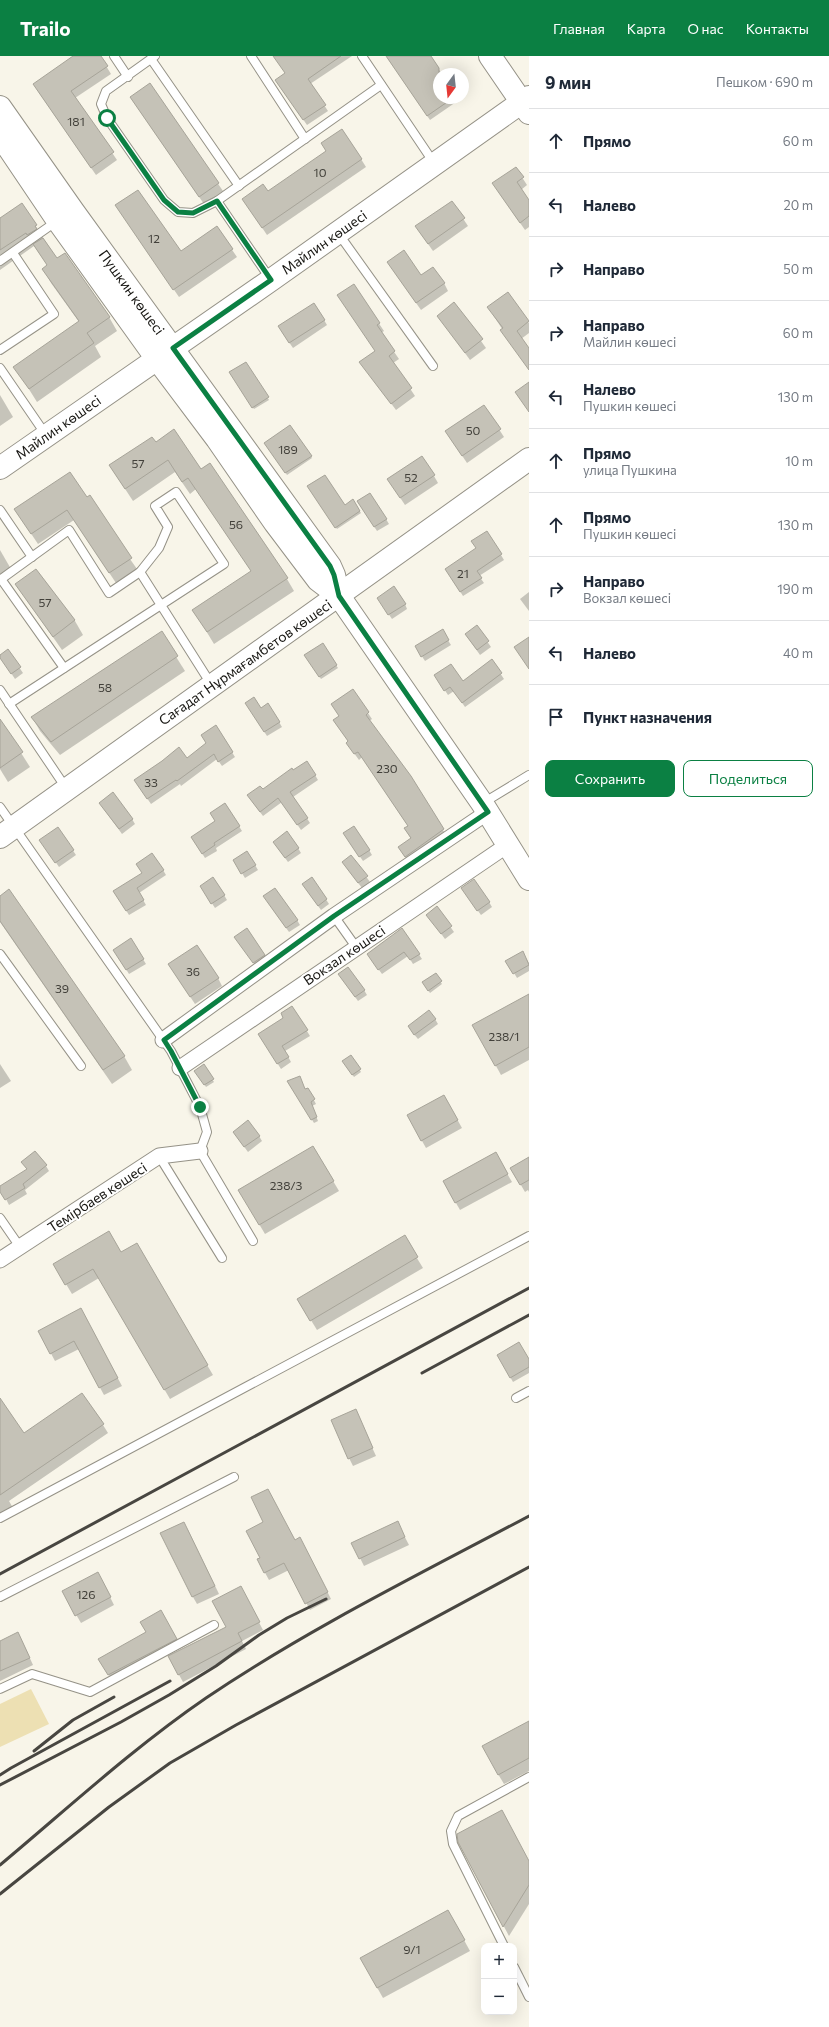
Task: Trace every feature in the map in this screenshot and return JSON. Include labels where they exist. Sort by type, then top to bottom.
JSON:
[{"type":"street","points":[[490,56],[527,104]]},
{"type":"street","name":"Майлин көшесі","points":[[0,468],[271,280],[434,164],[527,104]]},
{"type":"street","name":"Пушкин көшесі","points":[[0,107],[73,211],[165,354]]},
{"type":"street","name":"Пушкин көшесі","points":[[6,148],[58,221],[165,354],[224,434],[330,566],[326,577],[339,596]]},
{"type":"street","name":"Сағадат Нұрмағамбетов көшесі","points":[[7,832],[66,788],[339,596],[529,459]]},
{"type":"street","points":[[339,596],[485,808],[509,844],[529,879]]},
{"type":"street","points":[[164,1040],[485,808]]},
{"type":"street","name":"Вокзал көшесі","points":[[180,1068],[509,844]]},
{"type":"street","name":"Темірбаев көшесі","points":[[0,1260],[159,1156],[200,1151]]},
{"type":"lane","points":[[114,56],[128,77]]},
{"type":"lane","points":[[251,56],[305,139]]},
{"type":"lane","points":[[362,56],[434,164]]},
{"type":"lane","points":[[239,186],[153,58],[106,91],[101,104],[107,118],[164,200],[178,212],[193,213],[217,201],[239,186],[382,85]]},
{"type":"lane","points":[[217,201],[271,280]]},
{"type":"lane","points":[[0,262],[58,221]]},
{"type":"lane","points":[[338,233],[433,366]]},
{"type":"lane","points":[[0,350],[54,314],[13,253]]},
{"type":"lane","points":[[0,368],[46,436]]},
{"type":"lane","points":[[10,704],[224,564],[176,492],[154,506],[168,527],[159,548],[140,572],[109,593],[69,530],[0,580],[64,668]]},
{"type":"lane","points":[[0,510],[32,557]]},
{"type":"lane","points":[[140,572],[211,685]]},
{"type":"lane","points":[[0,690],[66,788]]},
{"type":"lane","points":[[485,808],[529,775]]},
{"type":"lane","points":[[0,807],[7,832],[164,1040],[200,1107],[207,1132],[200,1151],[253,1241]]},
{"type":"lane","points":[[334,916],[356,947]]},
{"type":"lane","points":[[0,954],[81,1066]]},
{"type":"lane","points":[[159,1156],[222,1258]]},
{"type":"lane","points":[[0,1218],[20,1247]]},
{"type":"lane","points":[[0,1518],[529,1236]]},
{"type":"lane","points":[[516,1398],[529,1391]]},
{"type":"lane","points":[[0,1597],[234,1477]]},
{"type":"lane","points":[[0,1689],[32,1674],[90,1692],[214,1625]]},
{"type":"lane","points":[[502,1943],[453,1844],[451,1831],[458,1816],[529,1777]]},
{"type":"lane","points":[[517,1972],[529,1997]]},
{"type":"shaded area","points":[[31,1689],[49,1724],[0,1747],[0,1704]]},
{"type":"building","points":[[73,56],[101,56],[108,66],[71,91],[114,152],[91,168],[33,84]]},
{"type":"building","points":[[273,56],[341,56],[308,79],[326,105],[303,120],[275,80],[285,73]]},
{"type":"building","points":[[386,56],[431,56],[439,68],[433,68],[433,104],[444,104],[427,116]]},
{"type":"building","points":[[150,83],[219,183],[199,197],[130,97]]},
{"type":"building","points":[[342,129],[362,159],[262,228],[242,199],[263,184],[268,191],[326,151],[321,143]]},
{"type":"building","points":[[516,167],[524,177],[517,182],[529,200],[529,216],[520,223],[492,183]]},
{"type":"building","points":[[138,190],[181,251],[217,226],[233,249],[173,290],[115,205]]},
{"type":"building","points":[[452,201],[465,218],[428,244],[415,226]]},
{"type":"building","points":[[22,203],[37,225],[35,226],[37,229],[27,235],[26,233],[0,250],[0,218]]},
{"type":"building","points":[[43,238],[57,258],[65,253],[110,317],[87,333],[94,343],[29,389],[13,367],[79,321],[42,269],[47,265],[33,244]]},
{"type":"building","points":[[404,250],[421,275],[433,267],[445,283],[416,303],[387,262]]},
{"type":"building","points":[[354,284],[380,323],[377,325],[395,351],[389,356],[412,388],[391,404],[359,362],[375,351],[337,295]]},
{"type":"building","points":[[508,292],[529,321],[517,331],[529,348],[529,370],[500,330],[503,328],[487,307]]},
{"type":"building","points":[[454,302],[483,339],[465,353],[437,316]]},
{"type":"building","points":[[314,303],[325,320],[289,343],[278,326]]},
{"type":"building","points":[[246,362],[269,397],[252,408],[229,372]]},
{"type":"building","points":[[529,382],[529,412],[515,392]]},
{"type":"building","points":[[484,405],[501,429],[462,456],[445,431]]},
{"type":"building","points":[[290,425],[312,456],[285,473],[264,443]]},
{"type":"building","points":[[174,429],[201,469],[210,463],[288,578],[207,632],[192,610],[251,571],[188,478],[182,482],[168,460],[125,489],[109,465],[152,437],[156,442]]},
{"type":"building","points":[[422,456],[435,475],[400,498],[387,479]]},
{"type":"building","points":[[70,472],[87,497],[90,495],[132,558],[109,573],[67,510],[31,534],[14,509]]},
{"type":"building","points":[[325,475],[345,505],[353,499],[360,511],[335,528],[307,486]]},
{"type":"building","points":[[370,493],[387,519],[374,527],[357,501]]},
{"type":"building","points":[[487,531],[502,554],[477,571],[482,578],[460,592],[445,569],[476,548],[471,541]]},
{"type":"building","points":[[36,569],[75,620],[53,637],[15,584]]},
{"type":"building","points":[[394,586],[406,604],[388,615],[377,598]]},
{"type":"building","points":[[477,625],[489,641],[477,650],[465,634]]},
{"type":"building","points":[[443,629],[449,640],[421,657],[415,646]]},
{"type":"building","points":[[162,631],[178,656],[51,742],[31,717]]},
{"type":"building","points":[[529,637],[529,669],[514,647]]},
{"type":"building","points":[[323,643],[337,665],[319,677],[304,655]]},
{"type":"building","points":[[8,649],[21,667],[11,674],[0,658],[0,655]]},
{"type":"building","points":[[492,659],[502,673],[462,703],[450,687],[444,691],[434,675],[451,664],[463,681]]},
{"type":"building","points":[[353,689],[369,712],[366,715],[411,776],[444,829],[405,857],[398,847],[411,838],[404,828],[408,826],[358,752],[354,754],[346,743],[348,741],[333,720],[339,716],[331,704]]},
{"type":"building","points":[[254,697],[261,708],[268,703],[280,722],[264,732],[245,703]]},
{"type":"building","points":[[0,719],[23,752],[0,768]]},
{"type":"building","points":[[216,725],[233,752],[218,762],[214,754],[177,781],[176,780],[147,799],[134,780],[162,761],[179,747],[187,758],[206,743],[201,735]]},
{"type":"building","points":[[307,761],[316,775],[290,792],[308,818],[297,825],[278,798],[260,812],[247,795],[260,786],[263,789],[292,768],[293,770]]},
{"type":"building","points":[[113,792],[133,819],[119,829],[99,803]]},
{"type":"building","points":[[225,803],[240,826],[214,843],[215,845],[202,854],[191,837],[215,821],[210,813]]},
{"type":"building","points":[[354,826],[370,850],[359,857],[343,833]]},
{"type":"building","points":[[58,827],[74,850],[55,863],[39,840]]},
{"type":"building","points":[[287,831],[299,848],[285,858],[273,842]]},
{"type":"building","points":[[247,851],[256,865],[241,874],[233,860]]},
{"type":"building","points":[[152,853],[164,870],[137,888],[144,900],[126,911],[113,891],[142,873],[136,864]]},
{"type":"building","points":[[351,855],[368,876],[358,883],[342,862]]},
{"type":"building","points":[[213,877],[225,895],[211,904],[200,886]]},
{"type":"building","points":[[312,877],[327,899],[318,906],[302,884]]},
{"type":"building","points":[[474,879],[490,902],[477,911],[461,888]]},
{"type":"building","points":[[275,888],[298,920],[286,928],[263,896]]},
{"type":"building","points":[[9,889],[125,1056],[103,1070],[0,921],[0,896]]},
{"type":"building","points":[[437,906],[452,926],[441,934],[426,915]]},
{"type":"building","points":[[247,928],[265,955],[253,963],[234,937]]},
{"type":"building","points":[[402,928],[420,954],[410,960],[404,952],[378,970],[367,954]]},
{"type":"building","points":[[131,938],[144,959],[126,970],[113,950]]},
{"type":"building","points":[[197,945],[219,978],[190,997],[168,964]]},
{"type":"building","points":[[523,951],[529,965],[513,974],[505,961]]},
{"type":"building","points":[[348,967],[365,990],[355,997],[338,974]]},
{"type":"building","points":[[436,973],[442,981],[428,991],[422,982]]},
{"type":"building","points":[[529,994],[529,1047],[495,1066],[472,1025]]},
{"type":"building","points":[[292,1006],[308,1030],[282,1046],[289,1057],[277,1064],[258,1034],[283,1018],[281,1013]]},
{"type":"building","points":[[429,1010],[436,1019],[414,1035],[408,1026]]},
{"type":"building","points":[[351,1055],[361,1069],[352,1075],[342,1061]]},
{"type":"building","points":[[204,1064],[214,1079],[204,1085],[194,1071]]},
{"type":"building","points":[[300,1076],[305,1089],[308,1088],[315,1099],[311,1102],[317,1117],[311,1120],[287,1081]]},
{"type":"building","points":[[444,1095],[458,1120],[421,1141],[407,1115]]},
{"type":"building","points":[[248,1120],[260,1136],[244,1147],[233,1132]]},
{"type":"building","points":[[313,1146],[334,1181],[259,1225],[238,1190]]},
{"type":"building","points":[[35,1151],[47,1165],[23,1184],[25,1188],[5,1200],[0,1192],[0,1186],[27,1169],[21,1162]]},
{"type":"building","points":[[496,1152],[508,1174],[455,1203],[443,1181]]},
{"type":"building","points":[[529,1157],[529,1180],[520,1185],[510,1168]]},
{"type":"building","points":[[109,1231],[121,1252],[137,1243],[208,1365],[164,1390],[93,1269],[65,1285],[53,1264]]},
{"type":"building","points":[[405,1235],[418,1257],[310,1321],[297,1299]]},
{"type":"building","points":[[81,1308],[118,1378],[99,1388],[74,1341],[50,1354],[38,1331]]},
{"type":"building","points":[[519,1342],[529,1359],[529,1367],[510,1378],[497,1355]]},
{"type":"building","points":[[82,1393],[104,1424],[0,1495],[0,1398],[24,1433]]},
{"type":"building","points":[[356,1409],[373,1448],[348,1459],[331,1420]]},
{"type":"building","points":[[268,1489],[295,1540],[300,1537],[328,1592],[305,1604],[284,1563],[264,1573],[257,1559],[260,1558],[246,1531],[263,1522],[251,1497]]},
{"type":"building","points":[[398,1521],[405,1537],[359,1559],[351,1543]]},
{"type":"building","points":[[184,1522],[215,1586],[192,1597],[160,1533]]},
{"type":"building","points":[[98,1572],[111,1597],[75,1616],[62,1591]]},
{"type":"building","points":[[241,1586],[260,1622],[238,1633],[242,1641],[178,1675],[168,1656],[226,1627],[212,1601]]},
{"type":"building","points":[[161,1610],[177,1639],[108,1675],[98,1659],[146,1632],[140,1622]]},
{"type":"building","points":[[18,1632],[30,1658],[0,1671],[0,1641]]},
{"type":"building","points":[[529,1721],[529,1758],[498,1775],[482,1746]]},
{"type":"building","points":[[502,1810],[529,1861],[529,1885],[503,1927],[458,1842],[457,1834]]},
{"type":"building","points":[[448,1910],[465,1940],[377,1988],[360,1958]]},
{"type":"railway","points":[[0,1574],[529,1288]]},
{"type":"railway","points":[[422,1373],[529,1315]]},
{"type":"railway","points":[[0,1865],[126,1758],[206,1698],[324,1625],[529,1516]]},
{"type":"railway","points":[[0,1894],[109,1807],[170,1763],[236,1725],[529,1567]]},
{"type":"railway","points":[[0,1785],[121,1722],[169,1695],[216,1666],[259,1635],[287,1618],[326,1599]]},
{"type":"railway","points":[[0,1775],[170,1681]]},
{"type":"railway","points":[[34,1751],[73,1720],[114,1697]]},
{"type":"route","points":[[107,118],[164,200],[178,212],[193,213],[217,201],[271,280],[173,348],[330,566],[334,575],[339,596],[488,812],[334,916],[164,1040],[200,1107]]}]
